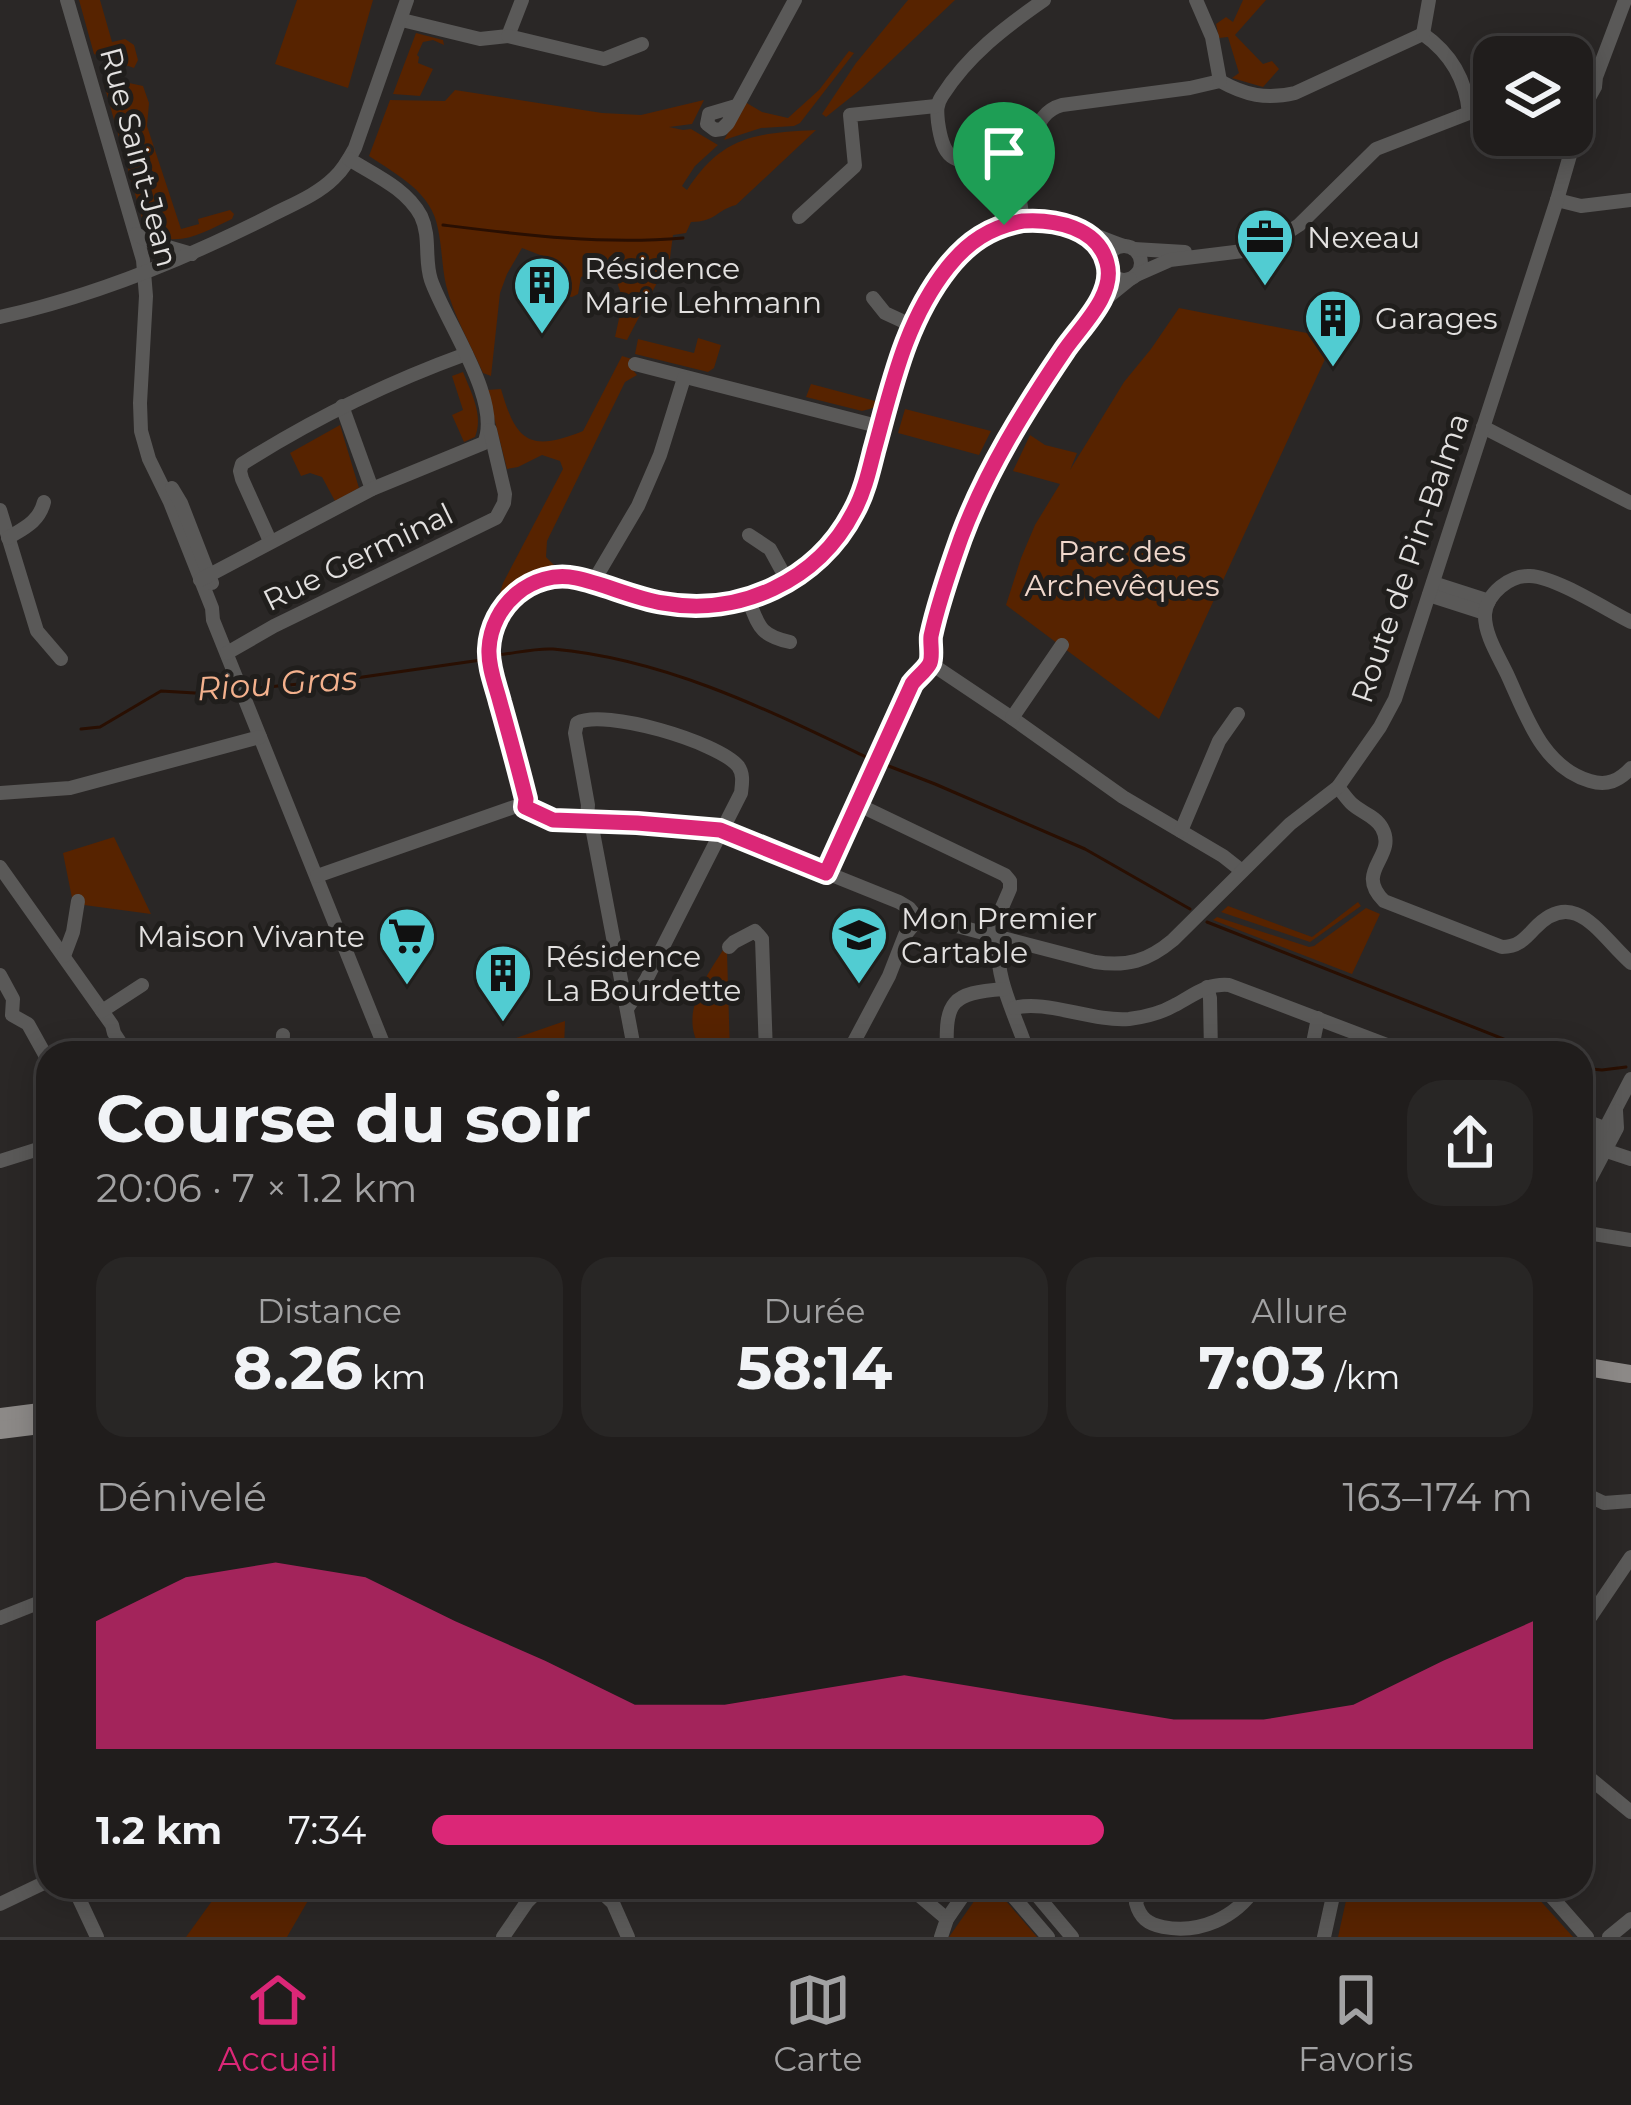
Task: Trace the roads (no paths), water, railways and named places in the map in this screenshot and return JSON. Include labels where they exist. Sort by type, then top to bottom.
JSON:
[{"type":"main road","points":[[1593,1368],[1631,1374]]},
{"type":"main road","points":[[0,1417],[36,1412]]},
{"type":"main road","points":[[0,1430],[36,1426]]},
{"type":"street","name":"Rue Saint-Jean","points":[[67,0],[145,272],[140,422],[145,448],[205,577],[213,620],[382,1041]]},
{"type":"street","points":[[0,317],[81,297],[192,254],[323,188],[349,159],[407,0]]},
{"type":"street","points":[[508,36],[522,0]]},
{"type":"street","points":[[736,106],[796,0]]},
{"type":"street","points":[[799,217],[855,166],[850,115],[936,106],[975,54],[1002,28],[1044,0]]},
{"type":"street","points":[[1196,0],[1212,37],[1220,81]]},
{"type":"street","points":[[1423,34],[1429,0]]},
{"type":"street","name":"Route de Pin-Balma","points":[[1593,89],[1625,0]]},
{"type":"street","points":[[401,20],[480,40],[508,36],[604,59],[642,44]]},
{"type":"street","points":[[936,106],[944,148],[953,158],[968,163],[1014,159],[1026,149],[1049,109],[1220,81],[1239,92],[1276,98],[1423,34]]},
{"type":"street","points":[[1423,34],[1437,44],[1467,86],[1469,113]]},
{"type":"street","name":"Route de Pin-Balma","points":[[1593,80],[1596,77]]},
{"type":"street","points":[[1098,305],[1133,277],[1170,260],[1260,247],[1287,234],[1376,149],[1473,113]]},
{"type":"street","name":"Route de Pin-Balma","points":[[525,807],[553,820],[720,830],[905,905],[918,919],[1095,962],[1127,964],[1162,950],[1305,810],[1338,788],[1388,714],[1569,156]]},
{"type":"street","name":"Rue Germinal","points":[[226,653],[496,518],[504,503],[478,380],[430,276],[421,216],[394,187],[349,159]]},
{"type":"street","points":[[1014,159],[1023,221]]},
{"type":"street","points":[[1557,200],[1581,206],[1631,200]]},
{"type":"street","points":[[316,877],[496,812],[525,807],[489,660],[490,640],[500,614],[520,589],[533,582],[574,578],[660,603],[724,604],[788,582],[812,564],[844,528],[863,489],[911,325],[959,253],[981,236],[1023,221],[1050,221],[1129,248],[1141,259],[1133,277]]},
{"type":"street","points":[[1084,232],[1117,278],[1133,277]]},
{"type":"street","points":[[136,235],[192,254]]},
{"type":"street","points":[[826,873],[912,684],[930,663],[931,638],[962,537],[996,462],[1050,371],[1098,305],[1112,250],[1208,254]]},
{"type":"street","points":[[873,298],[885,313],[911,325]]},
{"type":"street","points":[[270,541],[242,479],[242,464],[342,406],[466,354]]},
{"type":"street","points":[[635,364],[881,427]]},
{"type":"street","points":[[592,584],[638,506],[661,455],[684,378]]},
{"type":"street","points":[[342,406],[373,489]]},
{"type":"street","points":[[1483,427],[1631,503]]},
{"type":"street","points":[[205,577],[373,489],[484,442],[490,430]]},
{"type":"street","points":[[8,538],[35,521],[44,502]]},
{"type":"street","points":[[0,510],[37,631],[61,659]]},
{"type":"street","points":[[749,535],[770,549],[788,582]]},
{"type":"street","points":[[1631,622],[1539,577],[1507,582],[1487,607],[1490,635],[1536,735],[1557,762],[1593,782],[1616,781],[1631,768]]},
{"type":"street","points":[[1431,589],[1487,607]]},
{"type":"street","points":[[748,598],[759,628],[770,638],[790,642]]},
{"type":"street","points":[[1012,718],[1062,645]]},
{"type":"street","points":[[930,663],[1123,797],[1242,871]]},
{"type":"street","points":[[1181,831],[1219,741],[1238,714]]},
{"type":"street","points":[[628,1007],[741,794],[743,781],[738,765],[661,728],[585,718],[574,733],[628,1007],[630,1041]]},
{"type":"street","points":[[0,793],[70,788],[260,737]]},
{"type":"street","points":[[1338,788],[1383,828],[1385,844],[1372,884],[1384,901],[1502,947],[1518,944],[1545,917],[1569,911],[1589,921],[1631,963]]},
{"type":"street","points":[[859,806],[1010,881],[1001,968],[1024,1041]]},
{"type":"street","points":[[0,867],[121,1041]]},
{"type":"street","points":[[64,956],[78,901]]},
{"type":"street","points":[[854,1041],[905,935],[918,919]]},
{"type":"street","points":[[729,947],[755,931],[762,939],[766,1041]]},
{"type":"street","points":[[0,975],[13,999],[6,1015],[28,1024],[37,1041]]},
{"type":"street","points":[[620,977],[630,983],[646,980]]},
{"type":"street","points":[[1014,1008],[1025,1004],[1129,1019],[1174,1006],[1219,984],[1239,987],[1377,1041]]},
{"type":"street","points":[[102,1010],[142,985]]},
{"type":"street","points":[[1207,987],[1211,1041]]},
{"type":"street","points":[[947,1041],[946,1020],[954,1004],[972,992],[1004,989]]},
{"type":"street","points":[[1313,1041],[1318,1018]]},
{"type":"street","points":[[283,1035],[283,1041]]},
{"type":"street","points":[[1593,1159],[1616,1128],[1631,1079]]},
{"type":"street","points":[[1593,1168],[1604,1128],[1623,1113]]},
{"type":"street","points":[[1593,1124],[1604,1128]]},
{"type":"street","points":[[1601,1149],[1631,1159]]},
{"type":"street","points":[[0,1160],[36,1150]]},
{"type":"street","points":[[1593,1234],[1631,1240]]},
{"type":"street","points":[[1593,1498],[1628,1503]]},
{"type":"street","points":[[1593,1613],[1631,1557]]},
{"type":"street","points":[[1617,1579],[1631,1589]]},
{"type":"street","points":[[2,1618],[36,1604]]},
{"type":"street","points":[[1593,1781],[1631,1813]]},
{"type":"street","points":[[0,1904],[36,1889]]},
{"type":"street","points":[[81,1899],[98,1937]]},
{"type":"street","points":[[503,1937],[530,1899]]},
{"type":"street","points":[[609,1899],[628,1937]]},
{"type":"street","points":[[923,1899],[947,1919]]},
{"type":"street","points":[[940,1937],[961,1899]]},
{"type":"street","points":[[1015,1899],[1048,1937]]},
{"type":"street","points":[[1040,1899],[1072,1937]]},
{"type":"street","points":[[1138,1899],[1143,1918],[1186,1929],[1217,1921],[1245,1899]]},
{"type":"street","points":[[1324,1937],[1332,1899]]},
{"type":"street","points":[[1554,1899],[1587,1937]]},
{"type":"street","points":[[1609,1937],[1631,1919]]},
{"type":"waterway","points":[[443,225],[593,240],[683,238]]},
{"type":"waterway","name":"Riou Gras","points":[[498,655],[553,649],[676,675],[868,758]]},
{"type":"waterway","name":"Riou Gras","points":[[245,689],[481,660]]},
{"type":"waterway","name":"Riou Gras","points":[[81,729],[100,727],[161,691],[235,690]]},
{"type":"waterway","name":"Riou Gras","points":[[886,765],[1085,849],[1190,909]]},
{"type":"waterway","points":[[1207,922],[1509,1041]]},
{"type":"waterway","points":[[1593,1069],[1626,1067]]},
{"type":"place","name":"Nexeau","points":[[1265,288]]},
{"type":"place","name":"Résidence Marie Lehmann","points":[[542,336]]},
{"type":"place","name":"Garages","points":[[1333,369]]},
{"type":"place","name":"Mon Premier Cartable","points":[[859,986]]},
{"type":"place","name":"Maison Vivante","points":[[407,987]]},
{"type":"place","name":"Résidence La Bourdette","points":[[503,1024]]},
{"type":"park label","name":"Parc des Archevêques","points":[[1122,568]]}]
